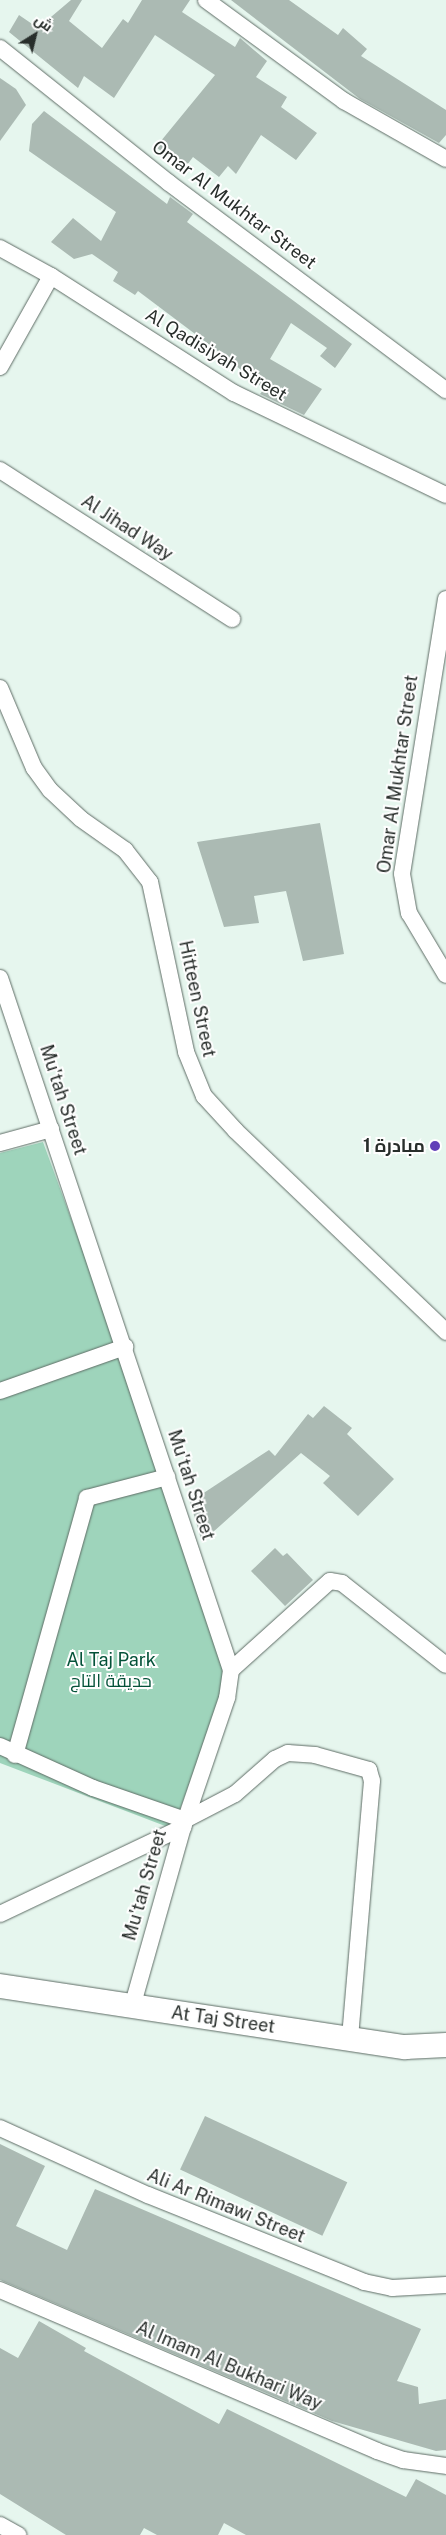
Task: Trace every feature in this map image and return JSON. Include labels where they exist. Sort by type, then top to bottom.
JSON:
[{"type":"street","points":[[206,0],[344,101],[446,159]]},
{"type":"street","name":"Omar Al Mukhtar Street","points":[[0,48],[169,183],[446,390]]},
{"type":"street","name":"Al Qadisiyah Street","points":[[0,248],[51,276],[234,394],[446,495]]},
{"type":"street","points":[[0,368],[51,276]]},
{"type":"street","name":"Al Jihad Way","points":[[0,470],[232,619]]},
{"type":"street","name":"Omar Al Mukhtar Street","points":[[446,598],[402,874],[409,913],[446,975]]},
{"type":"street","name":"Hitteen Street","points":[[0,688],[34,768],[45,783],[81,819],[125,850],[150,882],[186,1052],[204,1096],[236,1131],[446,1332]]},
{"type":"street","name":"Mu'tah Street","points":[[0,978],[125,1347],[231,1670],[227,1698],[184,1824],[132,2007]]},
{"type":"street","points":[[0,1144],[51,1129]]},
{"type":"street","points":[[0,1392],[125,1347]]},
{"type":"street","points":[[15,1755],[87,1498],[167,1477]]},
{"type":"street","points":[[231,1670],[330,1581],[342,1583],[446,1665]]},
{"type":"street","points":[[0,1746],[15,1755],[184,1824]]},
{"type":"street","points":[[0,1914],[184,1824],[228,1798],[279,1756],[288,1753],[315,1755],[369,1770],[372,1781],[350,2039]]},
{"type":"street","name":"At Taj Street","points":[[0,1986],[419,2048],[446,2044]]},
{"type":"street","name":"Ali Ar Rimawi Street","points":[[0,2128],[148,2195],[364,2282],[392,2288],[446,2285]]},
{"type":"street","name":"Al Imam Al Bukhari Way","points":[[0,2290],[377,2451],[403,2460],[446,2466]]},
{"type":"street","points":[[0,2525],[18,2535]]},
{"type":"green space","name":"Al Taj Park حديقة التاج","points":[[43,1142],[120,1352],[229,1674],[173,1829],[0,1763],[0,1153]]},
{"type":"building","points":[[71,0],[82,0],[69,21],[102,48],[123,19],[128,23],[142,0],[190,0],[182,12],[235,47],[240,38],[267,61],[256,77],[287,97],[281,107],[317,133],[296,160],[261,135],[236,174],[228,166],[219,177],[193,157],[184,169],[156,147],[215,75],[155,35],[114,98],[84,76],[78,88],[9,32],[19,15],[38,28]]},
{"type":"building","points":[[231,0],[289,0],[338,35],[343,28],[367,49],[361,56],[446,110],[446,135],[439,143],[360,99]]},
{"type":"building","points":[[0,78],[16,89],[26,105],[0,141]]},
{"type":"building","points":[[44,111],[167,204],[170,197],[193,214],[187,222],[352,344],[335,368],[320,356],[327,348],[291,323],[270,359],[322,389],[304,415],[260,394],[264,389],[223,355],[138,291],[135,295],[113,281],[118,272],[92,254],[74,259],[51,242],[73,218],[101,241],[116,212],[29,151],[32,124]]},
{"type":"building","points":[[320,823],[344,954],[303,961],[286,891],[254,896],[259,923],[224,927],[197,842]]},
{"type":"building","points":[[324,1406],[352,1428],[347,1434],[394,1479],[358,1516],[323,1483],[330,1476],[301,1453],[202,1542],[190,1502],[269,1450],[275,1456],[308,1414],[313,1418]]},
{"type":"building","points":[[275,1548],[283,1556],[287,1553],[313,1580],[285,1606],[251,1571]]},
{"type":"building","points":[[205,2116],[347,2182],[322,2236],[180,2169]]},
{"type":"building","points":[[0,2144],[45,2166],[16,2226],[67,2250],[95,2189],[421,2329],[397,2381],[418,2387],[419,2404],[446,2399],[446,2450],[436,2451],[332,2421],[0,2280]]},
{"type":"building","points":[[39,2321],[86,2348],[84,2351],[219,2424],[227,2409],[406,2497],[416,2479],[446,2495],[446,2535],[246,2535],[224,2523],[218,2535],[157,2535],[144,2528],[140,2535],[66,2535],[0,2494],[0,2348],[18,2358]]},
{"type":"place","name":"مبادرة 1","points":[[435,1146]]}]
